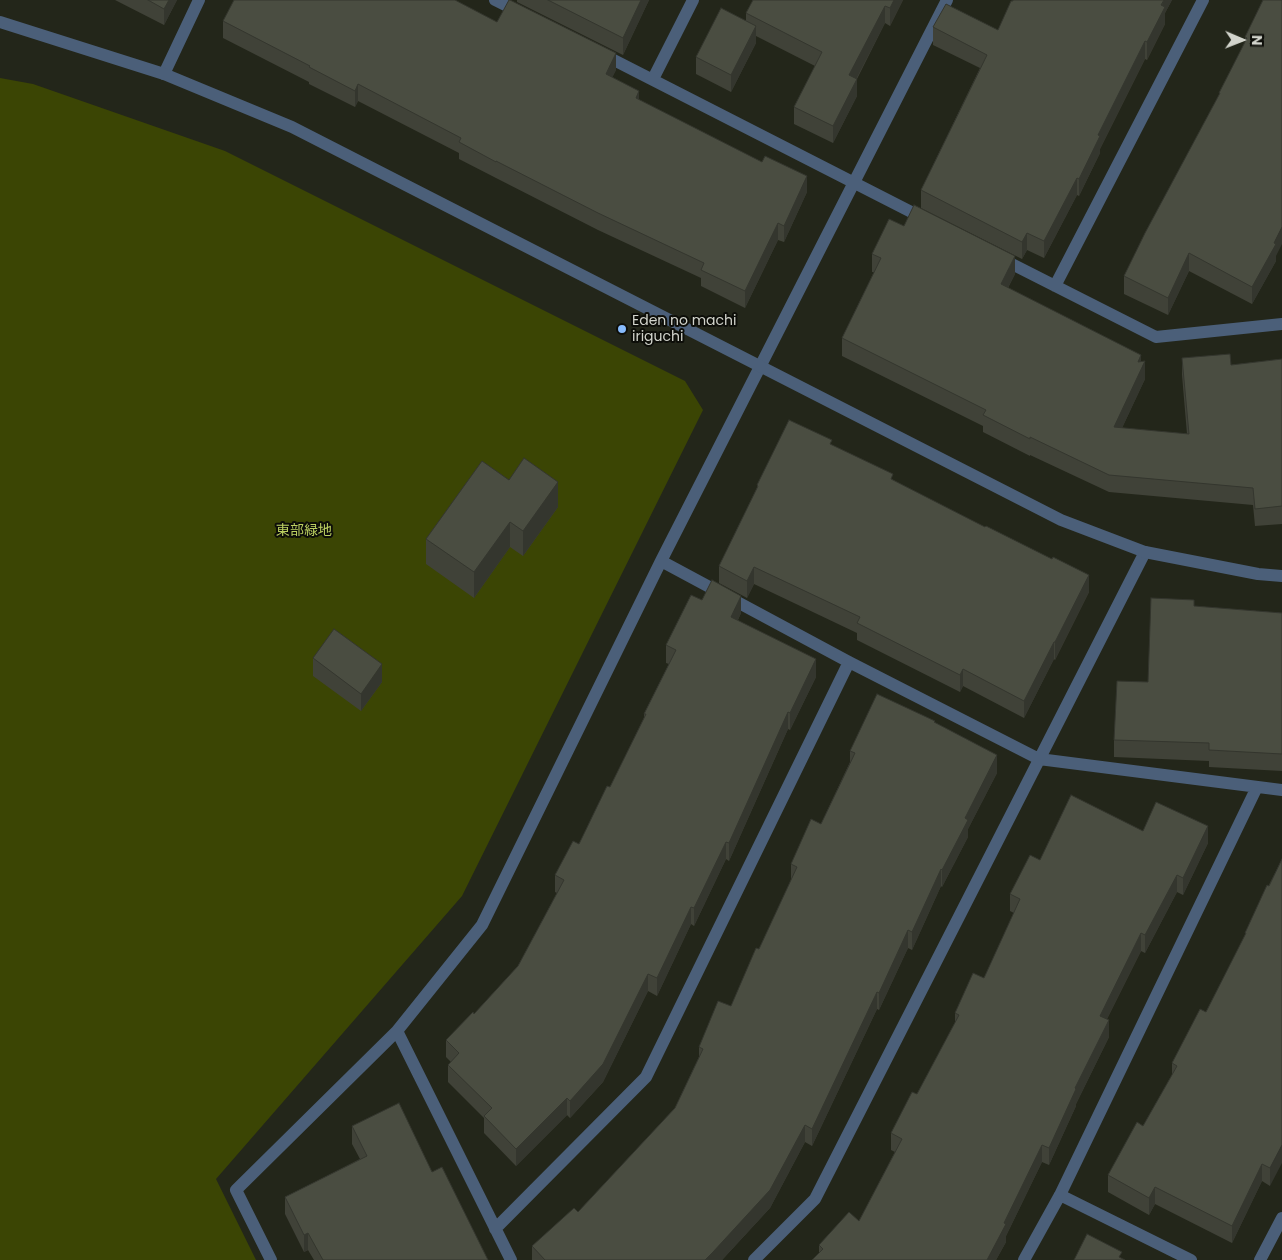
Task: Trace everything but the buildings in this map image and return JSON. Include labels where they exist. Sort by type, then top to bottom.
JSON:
[{"type":"street","points":[[164,74],[199,0]]},
{"type":"street","points":[[495,0],[530,18]]},
{"type":"street","points":[[653,80],[693,0]]},
{"type":"street","points":[[271,1260],[236,1190],[397,1031],[482,925],[661,561],[947,0]]},
{"type":"street","points":[[1055,286],[1203,0]]},
{"type":"street","points":[[0,22],[164,74],[292,127],[1061,520],[1145,552],[1258,574],[1282,576]]},
{"type":"street","points":[[591,49],[932,223]]},
{"type":"street","points":[[985,250],[1156,337],[1282,324]]},
{"type":"street","points":[[754,1260],[815,1198],[1145,552]]},
{"type":"street","points":[[661,561],[849,662],[1039,759],[1282,790]]},
{"type":"street","points":[[495,1229],[646,1077],[849,662]]},
{"type":"street","points":[[1024,1260],[1060,1195],[1257,788]]},
{"type":"street","points":[[397,1031],[511,1260]]},
{"type":"street","points":[[1060,1195],[1191,1260]]},
{"type":"street","points":[[1260,1260],[1282,1218]]},
{"type":"green space","name":"東部緑地","points":[[0,78],[33,84],[225,151],[685,381],[703,410],[462,896],[216,1179],[256,1260],[0,1260]]},
{"type":"place","name":"Eden no machi iriguchi","points":[[622,329]]}]
